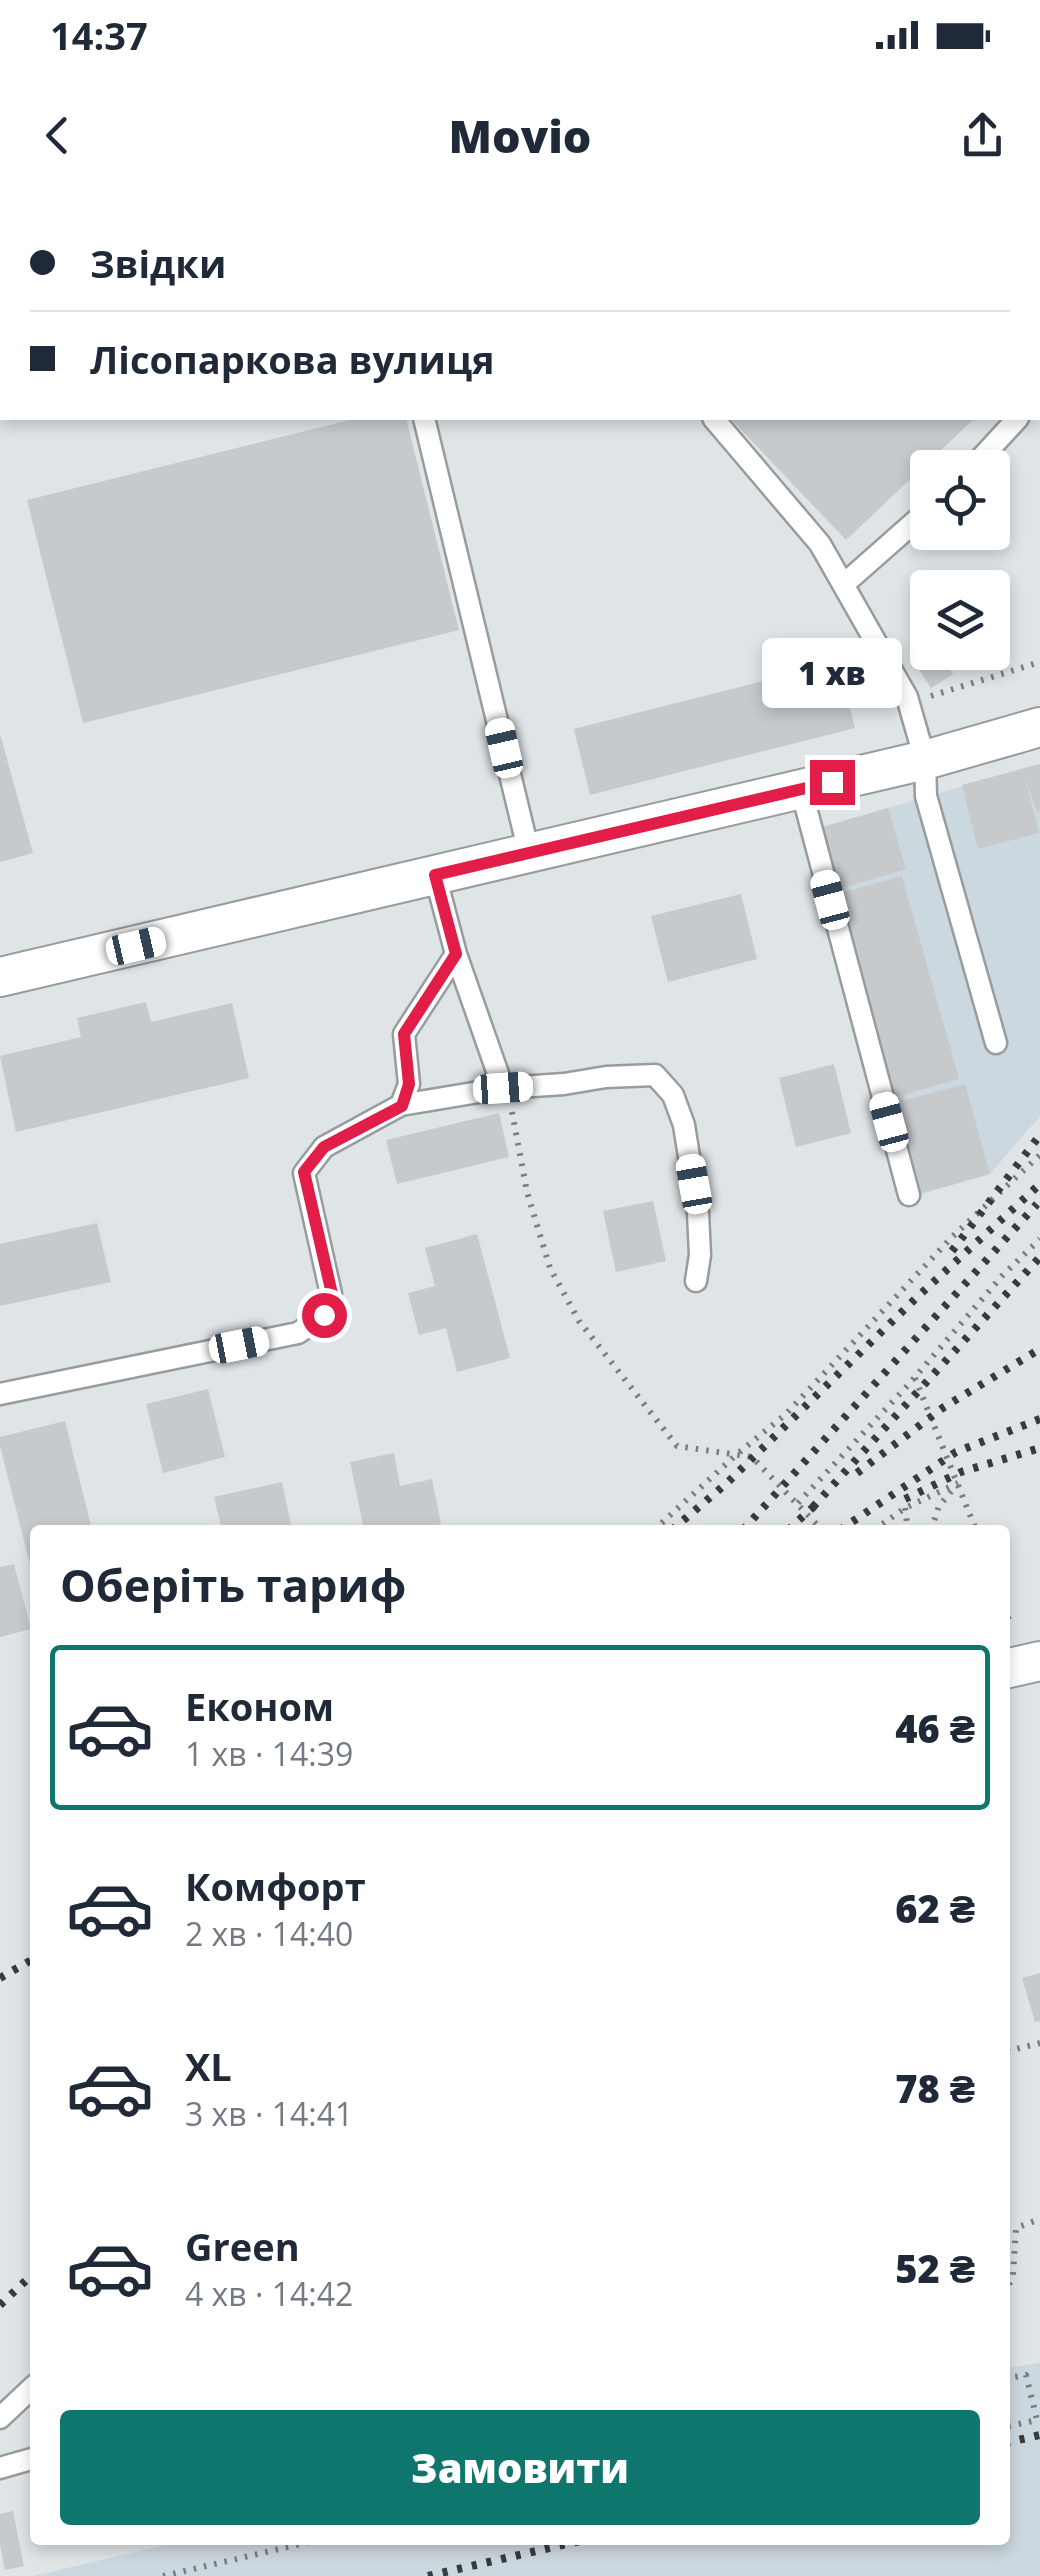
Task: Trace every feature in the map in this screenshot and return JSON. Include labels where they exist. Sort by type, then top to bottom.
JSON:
[{"type":"street","points":[[0,977],[925,760],[1040,727]]},
{"type":"street","points":[[1010,1669],[1040,1662]]},
{"type":"lane","points":[[424,420],[529,854]]},
{"type":"lane","points":[[715,420],[820,544],[909,704],[925,760],[926,796],[996,1043]]},
{"type":"lane","points":[[989,450],[1016,420]]},
{"type":"lane","points":[[843,584],[910,526]]},
{"type":"lane","points":[[800,789],[908,1196]]},
{"type":"lane","points":[[435,875],[456,954],[503,1088]]},
{"type":"lane","points":[[402,1106],[409,1084],[404,1034],[456,954]]},
{"type":"lane","points":[[0,1394],[298,1332],[324,1315],[332,1294],[304,1172],[324,1147],[402,1106],[503,1088],[564,1084],[606,1076],[655,1075],[674,1095],[684,1126],[698,1213],[700,1255],[696,1282]]},
{"type":"lane","points":[[0,2418],[30,2390]]},
{"type":"lane","points":[[0,2468],[30,2459]]},
{"type":"path","points":[[909,704],[1040,662]]},
{"type":"path","points":[[503,1088],[512,1110],[527,1192],[550,1268],[579,1322],[677,1446],[752,1458],[818,1525]]},
{"type":"path","points":[[659,1525],[786,1414],[952,1237],[1040,1155]]},
{"type":"path","points":[[798,1503],[1002,1276],[1040,1239]]},
{"type":"path","points":[[914,1377],[974,1525]]},
{"type":"path","points":[[881,1525],[905,1508],[958,1483]]},
{"type":"path","points":[[933,1525],[939,1506],[958,1483]]},
{"type":"path","points":[[905,1508],[907,1525]]},
{"type":"path","points":[[1010,2051],[1040,2043]]},
{"type":"path","points":[[1010,2282],[1016,2228],[1040,2219]]},
{"type":"path","points":[[1010,2378],[1026,2375],[1037,2404],[1037,2420],[1010,2427]]},
{"type":"path","points":[[163,2576],[296,2545]]},
{"type":"shaded area","points":[[1040,764],[1040,1116],[990,1174],[920,1194],[819,828]]},
{"type":"shaded area","points":[[1040,2363],[1040,2576],[34,2576],[165,2545],[1010,2545],[1010,2367]]},
{"type":"building","points":[[350,420],[406,420],[459,630],[83,723],[27,500]]},
{"type":"building","points":[[732,420],[973,420],[941,450],[910,450],[910,479],[846,540]]},
{"type":"building","points":[[838,662],[855,728],[590,795],[574,729]]},
{"type":"building","points":[[919,670],[950,670],[953,674],[931,688]]},
{"type":"building","points":[[0,734],[33,853],[0,862]]},
{"type":"building","points":[[1040,764],[1040,811],[1037,812],[1025,778],[1039,833],[978,849],[962,785]]},
{"type":"building","points":[[888,808],[906,869],[838,889],[819,828]]},
{"type":"building","points":[[902,876],[959,1079],[896,1097],[838,894]]},
{"type":"building","points":[[741,894],[757,959],[668,982],[651,916]]},
{"type":"building","points":[[146,1002],[151,1022],[232,1003],[249,1078],[16,1132],[0,1056],[81,1037],[77,1018]]},
{"type":"building","points":[[834,1064],[851,1133],[796,1147],[779,1078]]},
{"type":"building","points":[[965,1084],[990,1174],[920,1194],[894,1103]]},
{"type":"building","points":[[499,1113],[509,1157],[397,1184],[386,1140]]},
{"type":"building","points":[[653,1201],[666,1261],[616,1272],[603,1211]]},
{"type":"building","points":[[97,1223],[111,1282],[0,1306],[0,1244]]},
{"type":"building","points":[[477,1234],[510,1358],[457,1372],[446,1328],[419,1335],[408,1293],[435,1286],[425,1248]]},
{"type":"building","points":[[208,1389],[225,1457],[163,1473],[146,1404]]},
{"type":"building","points":[[65,1421],[91,1525],[30,1525],[30,1564],[0,1446],[0,1437]]},
{"type":"building","points":[[394,1453],[400,1486],[432,1479],[441,1524],[363,1525],[350,1462]]},
{"type":"building","points":[[282,1482],[291,1525],[221,1525],[214,1497]]},
{"type":"building","points":[[14,1564],[30,1629],[0,1637],[0,1567]]},
{"type":"building","points":[[1040,1973],[1040,2021],[1035,2022],[1022,1978]]},
{"type":"building","points":[[13,2511],[24,2566],[5,2570],[0,2514]]},
{"type":"railway","points":[[952,1251],[1040,1135]]},
{"type":"railway","points":[[678,1525],[727,1483],[915,1299],[1040,1184]]},
{"type":"railway","points":[[748,1525],[1037,1204]]},
{"type":"railway","points":[[813,1507],[1040,1257]]},
{"type":"railway","points":[[857,1473],[944,1407],[1040,1349]]},
{"type":"railway","points":[[847,1525],[956,1452],[1040,1419]]},
{"type":"railway","points":[[905,1499],[961,1472],[1040,1448]]},
{"type":"railway","points":[[794,1525],[821,1500]]},
{"type":"railway","points":[[0,1978],[30,1961]]},
{"type":"railway","points":[[0,2305],[30,2277]]},
{"type":"railway","points":[[1010,2442],[1040,2435]]},
{"type":"railway","points":[[428,2576],[562,2545]]},
{"type":"route","points":[[324,1315],[332,1294],[304,1172],[324,1147],[402,1106],[409,1084],[404,1034],[456,954],[435,875],[832,782]]}]
